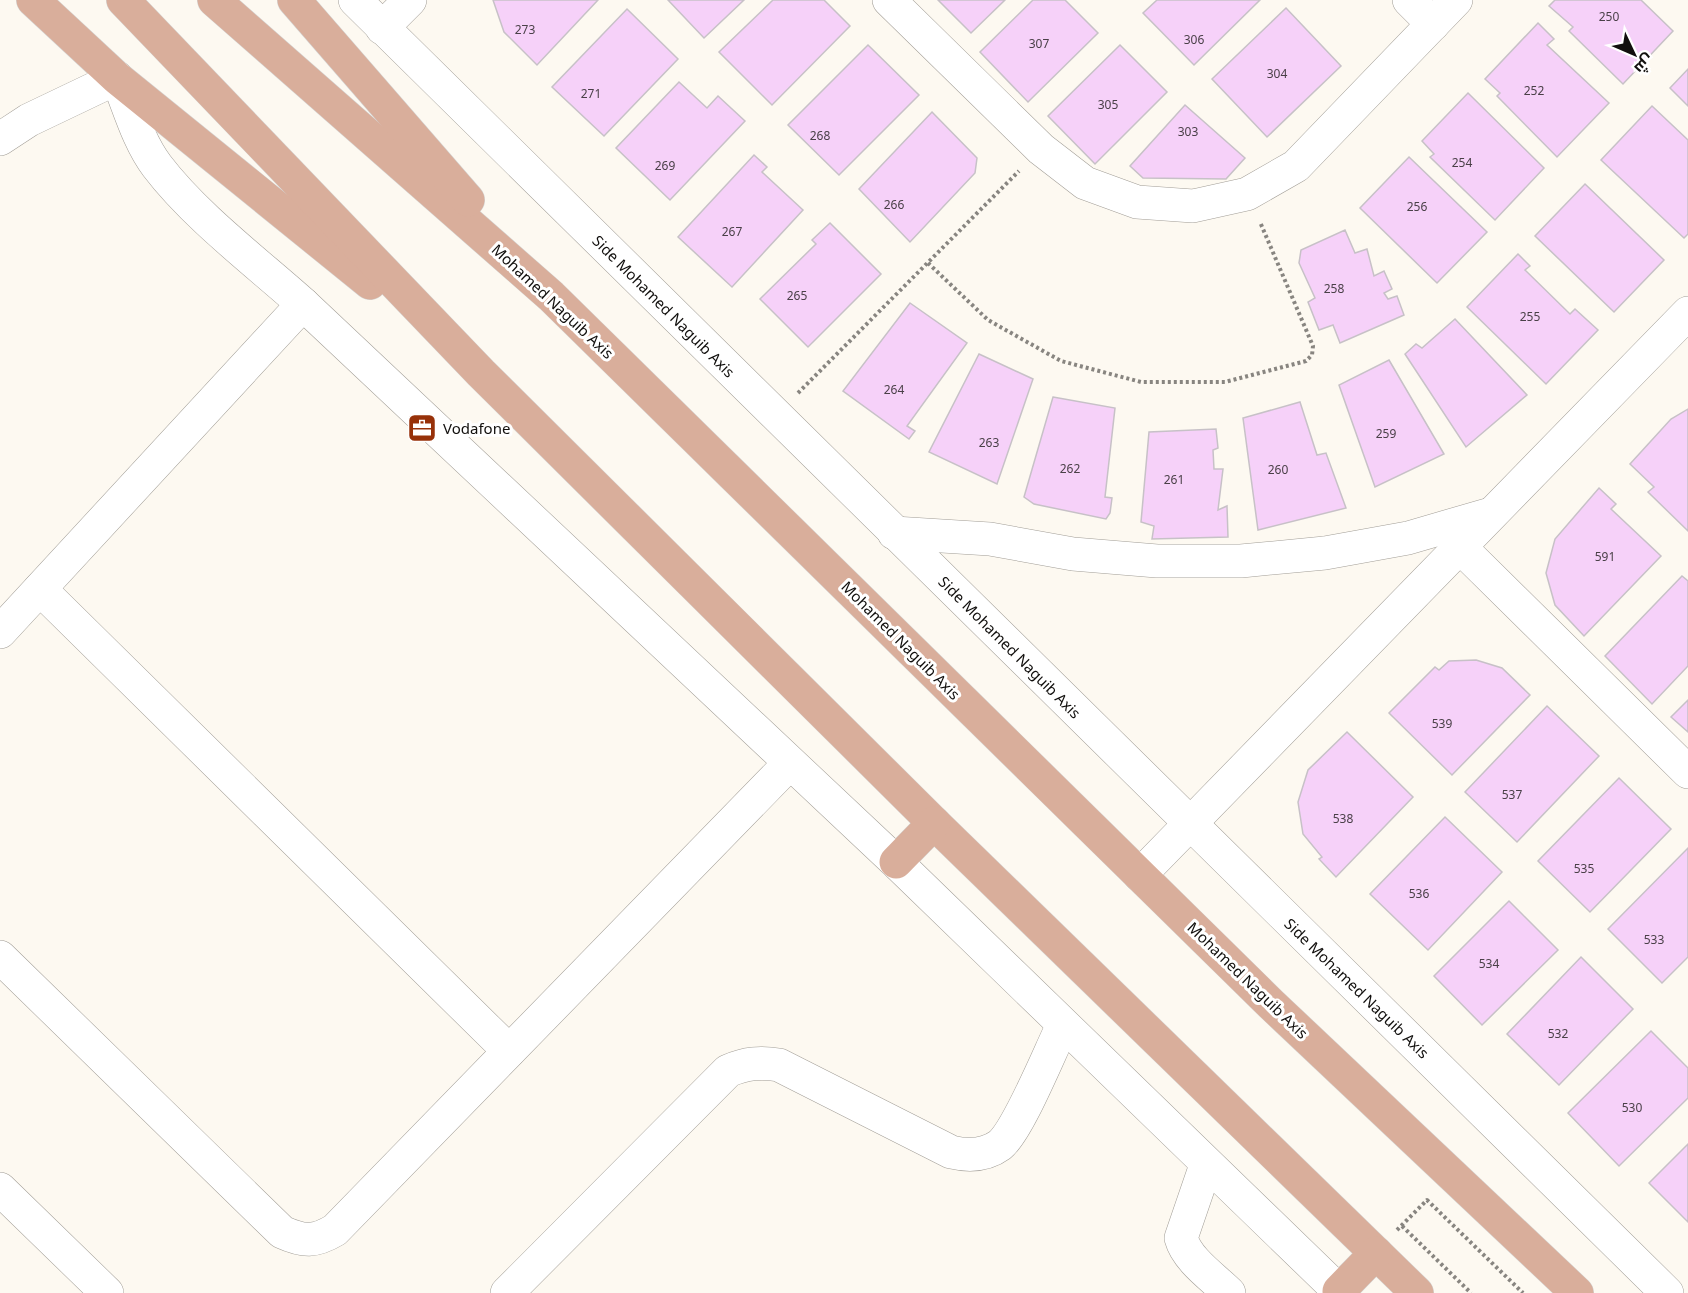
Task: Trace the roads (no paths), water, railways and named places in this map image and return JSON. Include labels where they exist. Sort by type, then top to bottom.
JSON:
[{"type":"main road","points":[[33,0],[117,78],[481,373]]},
{"type":"main road","points":[[123,0],[481,373],[934,824],[1417,1293]]},
{"type":"main road","name":"Mohamed Naguib Axis","points":[[214,0],[551,296],[1280,1012],[1577,1293]]},
{"type":"main road","points":[[294,0],[551,296]]},
{"type":"main road","points":[[896,862],[934,824]]},
{"type":"main road","points":[[1340,1292],[1376,1253]]},
{"type":"street","name":"Side Mohamed Naguib Axis","points":[[355,0],[1667,1293]]},
{"type":"street","points":[[382,28],[410,0]]},
{"type":"street","points":[[889,0],[1041,149],[1085,183],[1137,202],[1193,206],[1247,194],[1296,166],[1456,0]]},
{"type":"street","points":[[1409,0],[1433,24]]},
{"type":"street","points":[[0,139],[29,120],[117,78],[140,136],[157,165],[207,219],[303,304],[896,862],[1206,1165],[1340,1292]]},
{"type":"street","points":[[0,632],[303,304]]},
{"type":"street","points":[[1140,875],[1688,313]]},
{"type":"street","points":[[894,532],[990,539],[1073,554],[1157,561],[1241,561],[1325,553],[1408,538],[1489,515]]},
{"type":"street","points":[[1459,546],[1688,772]]},
{"type":"street","points":[[40,589],[509,1052]]},
{"type":"street","points":[[0,957],[282,1232],[306,1241],[321,1239],[335,1230],[790,763]]},
{"type":"street","points":[[507,1293],[728,1071],[744,1064],[762,1062],[779,1065],[951,1152],[976,1155],[989,1151],[1009,1135],[1063,1024]]},
{"type":"street","points":[[1206,1165],[1181,1238],[1183,1247],[1230,1293]]},
{"type":"street","points":[[0,1189],[107,1293]]},
{"type":"place","name":"Vodafone","points":[[422,428]]}]
